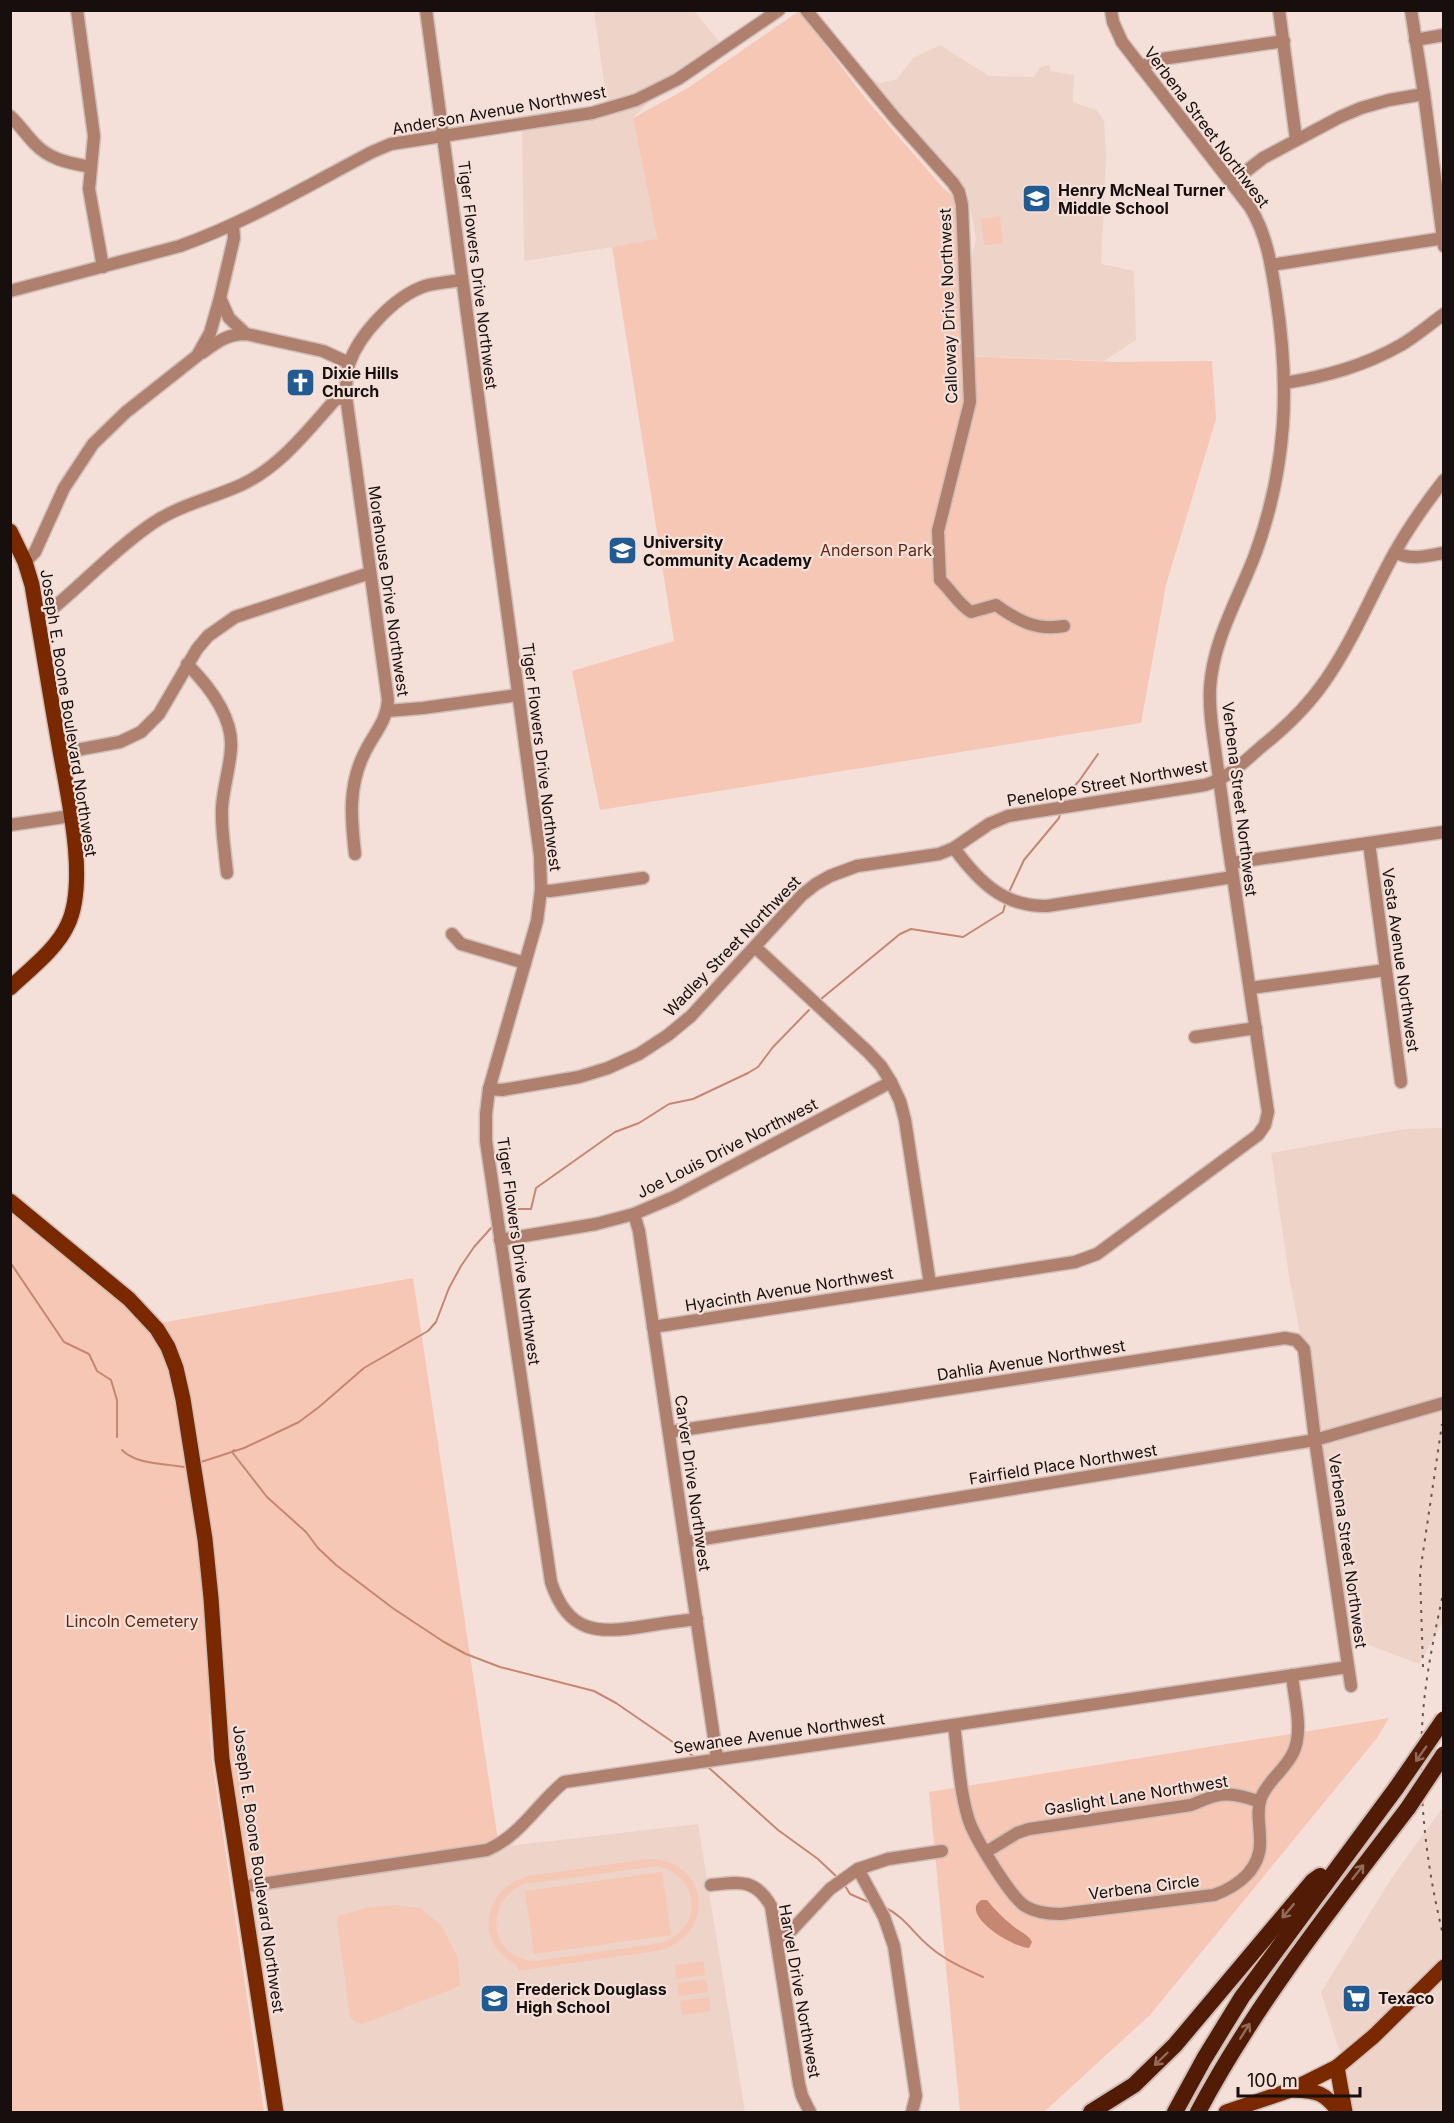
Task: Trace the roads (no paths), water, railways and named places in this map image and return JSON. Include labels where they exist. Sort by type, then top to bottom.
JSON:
[{"type":"highway","points":[[1175,2112],[1185,2091],[1242,1997],[1397,1787],[1443,1719]]},
{"type":"highway","points":[[1198,2112],[1251,2022],[1302,1948],[1408,1808],[1443,1754]]},
{"type":"highway","points":[[1091,2112],[1134,2085],[1175,2045],[1313,1881],[1345,1856]]},
{"type":"highway","points":[[1210,2112],[1215,2081]]},
{"type":"main road","name":"Joseph E. Boone Boulevard Northwest","points":[[10,531],[25,561],[32,585],[76,862],[74,910],[60,938],[10,988]]},
{"type":"main road","name":"Joseph E. Boone Boulevard Northwest","points":[[10,1201],[129,1299],[157,1329],[168,1347],[176,1368],[205,1539],[222,1759],[276,2112]]},
{"type":"main road","points":[[1226,2112],[1291,2090],[1337,2067],[1374,2036],[1443,1967]]},
{"type":"main road","points":[[1337,2067],[1345,2112]]},
{"type":"main road","points":[[1291,2090],[1321,2093],[1330,2099],[1339,2112]]},
{"type":"street","points":[[77,10],[94,136],[89,189],[103,267]]},
{"type":"street","name":"Tiger Flowers Drive Northwest","points":[[426,10],[540,855],[541,890],[537,921],[489,1089],[486,1141],[550,1582],[556,1599],[574,1620],[600,1631],[616,1631],[697,1619]]},
{"type":"street","name":"Anderson Avenue Northwest","points":[[10,291],[180,246],[233,225],[391,144],[592,113],[636,100],[678,79],[779,10]]},
{"type":"street","name":"Calloway Drive Northwest","points":[[806,10],[959,192],[962,205],[969,402],[938,531],[940,580],[951,590],[963,607],[971,612],[996,605],[1024,624],[1044,628],[1065,626]]},
{"type":"street","name":"Verbena Street Northwest","points":[[930,1284],[1075,1262],[1097,1254],[1258,1135],[1265,1125],[1268,1112],[1210,713],[1212,668],[1222,632],[1256,553],[1272,502],[1283,441],[1285,384],[1282,334],[1271,265],[1259,223],[1232,183],[1122,42],[1113,22],[1111,10]]},
{"type":"street","points":[[1279,10],[1296,139]]},
{"type":"street","points":[[1271,265],[1443,241],[1411,10]]},
{"type":"street","points":[[1415,40],[1443,35]]},
{"type":"street","points":[[1141,67],[1155,60],[1284,41]]},
{"type":"street","points":[[1232,183],[1263,158],[1296,139],[1361,108],[1424,94]]},
{"type":"street","points":[[10,116],[45,154],[63,162],[90,167]]},
{"type":"street","points":[[196,356],[210,333],[220,298],[234,238],[233,225]]},
{"type":"street","points":[[25,561],[35,552],[64,488],[93,444],[126,412],[222,338],[233,334],[246,334],[323,351],[350,363],[361,342],[383,314],[397,301],[425,286],[461,280]]},
{"type":"street","points":[[220,298],[229,318],[246,334]]},
{"type":"street","points":[[1285,384],[1327,376],[1371,361],[1403,344],[1443,314]]},
{"type":"street","name":"Morehouse Drive Northwest","points":[[350,363],[346,379],[346,396],[388,699],[384,722],[363,754],[354,782],[350,813],[355,854]]},
{"type":"street","points":[[37,615],[52,609],[131,539],[154,522],[181,508],[242,485],[266,471],[335,400],[346,396]]},
{"type":"street","name":"Penelope Street Northwest","points":[[954,849],[988,824],[1008,816],[1205,785],[1234,771],[1298,714],[1324,683],[1347,647],[1395,552],[1443,480]]},
{"type":"street","points":[[1395,552],[1403,557],[1414,558],[1443,554]]},
{"type":"street","points":[[60,753],[120,742],[141,732],[159,714],[187,664],[208,636],[235,617],[370,573]]},
{"type":"street","points":[[187,664],[212,693],[231,734],[231,750],[222,810],[227,873]]},
{"type":"street","points":[[387,711],[518,695]]},
{"type":"street","points":[[10,825],[70,816]]},
{"type":"street","points":[[1231,864],[1443,834]]},
{"type":"street","name":"Vesta Avenue Northwest","points":[[1369,843],[1401,1082]]},
{"type":"street","points":[[954,849],[996,893],[1013,902],[1031,906],[1047,906],[1233,877]]},
{"type":"street","name":"Wadley Street Northwest","points":[[489,1089],[502,1090],[579,1077],[608,1068],[639,1054],[691,1016],[802,895],[830,876],[857,866],[939,854],[954,849]]},
{"type":"street","points":[[541,890],[550,891],[643,879]]},
{"type":"street","points":[[452,934],[461,944],[525,963]]},
{"type":"street","points":[[754,947],[868,1052],[891,1082],[900,1101],[905,1120],[930,1284]]},
{"type":"street","points":[[1250,988],[1386,970]]},
{"type":"street","points":[[1195,1037],[1256,1028]]},
{"type":"street","name":"Joe Louis Drive Northwest","points":[[500,1240],[596,1224],[634,1214],[674,1197],[891,1082]]},
{"type":"street","name":"Carver Drive Northwest","points":[[634,1214],[639,1231],[717,1758]]},
{"type":"street","name":"Hyacinth Avenue Northwest","points":[[653,1327],[930,1284]]},
{"type":"street","name":"Dahlia Avenue Northwest","points":[[669,1432],[1285,1338],[1296,1340],[1304,1349],[1315,1440]]},
{"type":"street","name":"Fairfield Place Northwest","points":[[685,1542],[1315,1440],[1443,1403]]},
{"type":"street","name":"Verbena Street Northwest","points":[[1315,1440],[1351,1686]]},
{"type":"street","name":"Sewanee Avenue Northwest","points":[[241,1887],[487,1850],[512,1836],[551,1792],[564,1782],[1348,1666]]},
{"type":"street","points":[[1260,1802],[1270,1782],[1293,1753],[1296,1742],[1297,1727],[1292,1675]]},
{"type":"street","name":"Verbena Circle","points":[[954,1725],[963,1793],[971,1825],[1013,1895],[1024,1905],[1047,1914],[1072,1913],[1214,1895],[1229,1890],[1241,1882],[1254,1867],[1261,1841],[1258,1809],[1260,1802]]},
{"type":"street","name":"Gaslight Lane Northwest","points":[[986,1852],[1017,1833],[1029,1829],[1191,1805],[1214,1796],[1227,1794],[1245,1796],[1260,1802]]},
{"type":"street","points":[[777,1937],[789,1933],[831,1889],[858,1869],[888,1859],[942,1851]]},
{"type":"street","points":[[858,1869],[884,1917],[894,1946],[916,2096],[912,2112]]},
{"type":"street","name":"Harvel Drive Northwest","points":[[711,1885],[739,1882],[749,1884],[759,1890],[771,1906],[799,2084],[810,2112]]},
{"type":"waterway","points":[[1062,800],[1098,754]]},
{"type":"waterway","points":[[1009,892],[1024,860],[1060,814]]},
{"type":"waterway","points":[[821,999],[900,934],[911,929],[963,937],[1003,912],[1005,905]]},
{"type":"waterway","points":[[506,1209],[531,1209],[536,1188],[615,1132],[639,1123],[669,1104],[693,1099],[758,1067],[773,1047],[809,1010]]},
{"type":"waterway","points":[[201,1462],[244,1448],[299,1422],[364,1368],[428,1331],[436,1322],[449,1288],[461,1266],[491,1228]]},
{"type":"waterway","points":[[10,1262],[64,1342],[89,1354],[97,1371],[111,1380],[117,1400],[117,1437]]},
{"type":"waterway","points":[[122,1450],[143,1461],[184,1467]]},
{"type":"waterway","points":[[234,1450],[232,1452],[267,1497],[306,1532],[318,1548],[336,1565],[394,1609],[466,1654],[500,1667],[594,1691],[616,1703],[696,1758]]},
{"type":"waterway","points":[[708,1767],[778,1830],[818,1859],[838,1878]]},
{"type":"waterway","points":[[844,1884],[850,1894],[873,1904]]},
{"type":"waterway","points":[[884,1907],[903,1920],[936,1952],[983,1977]]},
{"type":"railway","points":[[1423,1667],[1420,1573],[1442,1424]]},
{"type":"railway","points":[[1444,1589],[1426,1688],[1421,1762],[1427,1851],[1444,1939]]},
{"type":"railway","points":[[1444,1719],[1444,1725]]},
{"type":"place","name":"Henry McNeal Turner Middle School","points":[[1037,199]]},
{"type":"place","name":"Dixie Hills Church","points":[[301,382]]},
{"type":"place","name":"University Community Academy","points":[[622,551]]},
{"type":"place","name":"Frederick Douglass High School","points":[[495,1998]]},
{"type":"place","name":"Texaco","points":[[1357,1998]]},
{"type":"park label","name":"Anderson Park","points":[[876,550]]},
{"type":"park label","name":"Lincoln Cemetery","points":[[132,1621]]}]
